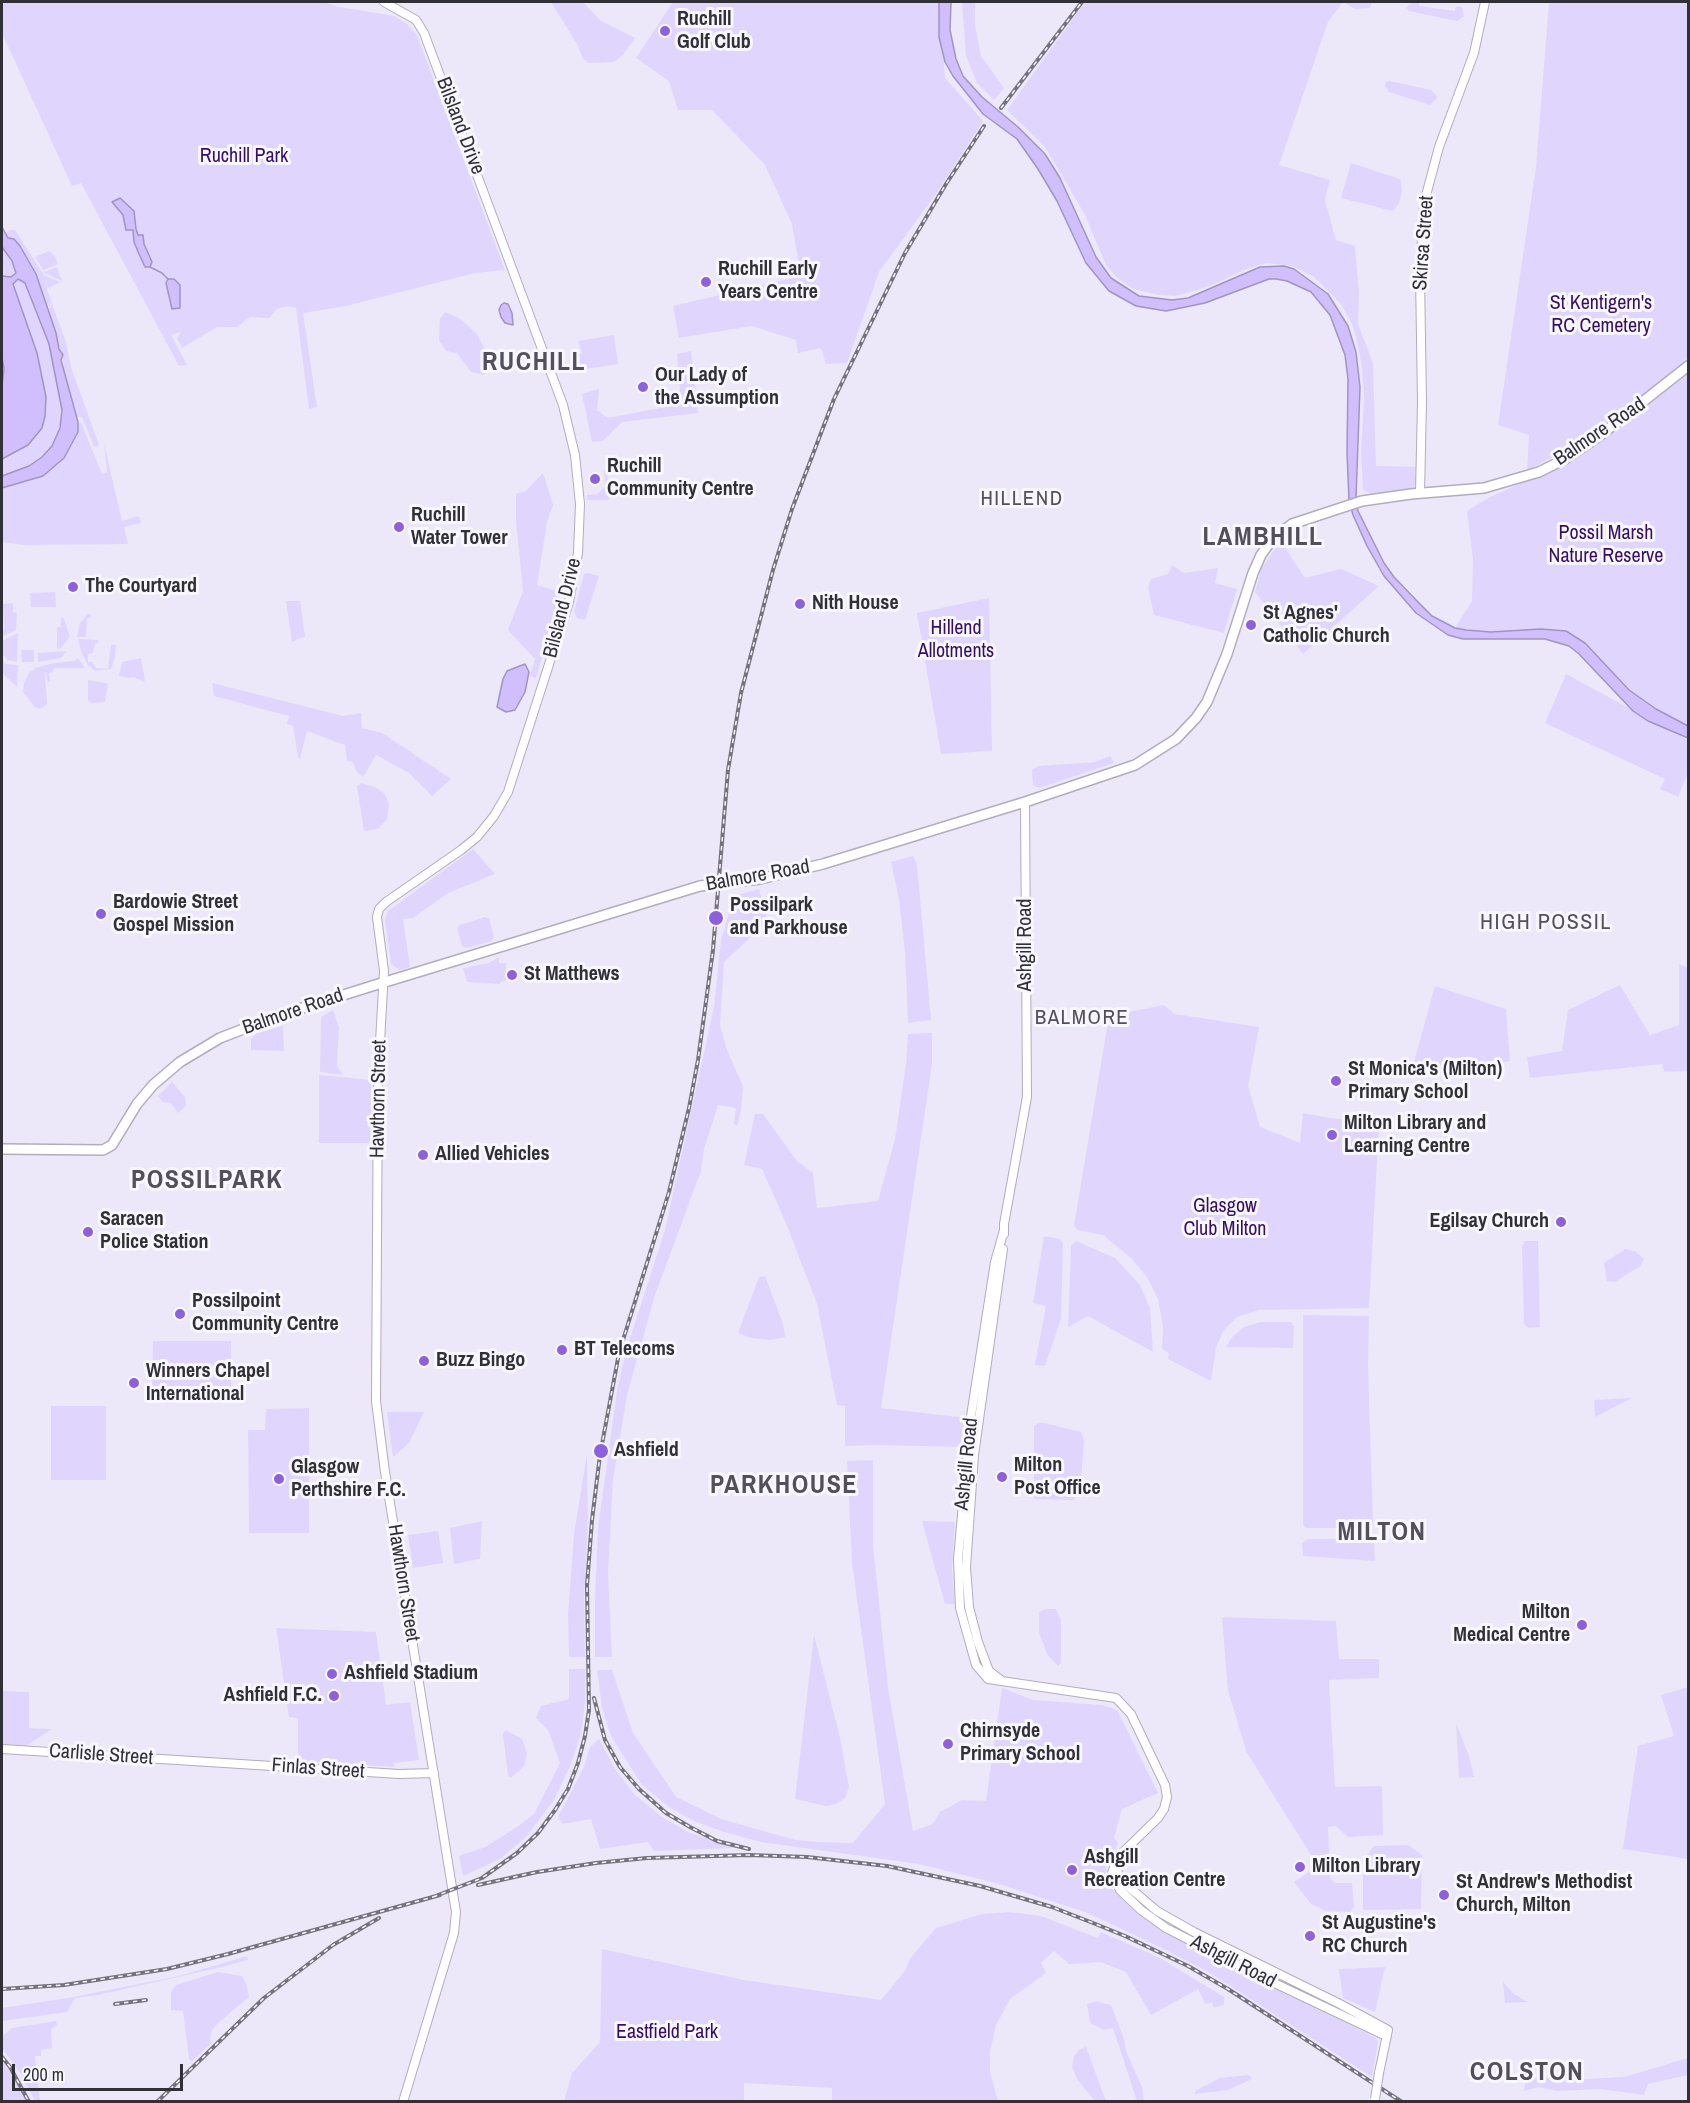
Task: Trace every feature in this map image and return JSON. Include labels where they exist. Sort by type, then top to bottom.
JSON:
[{"type":"main road","name":"Balmore Road","points":[[2,1149],[103,1150],[112,1145],[137,1104],[153,1085],[198,1050],[246,1027],[383,982],[700,886],[760,879],[814,867],[1025,802],[1135,765],[1176,739],[1196,718],[1207,702],[1227,654],[1252,573],[1273,538],[1292,524],[1362,501],[1420,493],[1484,488],[1539,471],[1565,459],[1624,419],[1689,366]]},
{"type":"street","name":"Bilsland Drive","points":[[379,909],[471,842],[494,816],[508,792],[569,602],[577,560],[580,514],[576,462],[563,405],[462,131],[421,25],[414,18],[384,2]]},
{"type":"street","name":"Skirsa Street","points":[[1420,493],[1422,402],[1420,275],[1424,203],[1439,147],[1474,53],[1485,2]]},
{"type":"street","name":"Ashgill Road","points":[[1025,802],[1027,1097],[1004,1230],[974,1455],[966,1567],[969,1607],[978,1642],[989,1671],[1002,1681],[1116,1698],[1131,1714],[1165,1785],[1167,1797],[1164,1809],[1158,1818],[1118,1857],[1117,1870],[1123,1882],[1157,1911],[1194,1932],[1341,2004],[1387,2033],[1375,2100]]},
{"type":"street","name":"Hawthorn Street","points":[[379,909],[377,924],[383,982],[378,1077],[376,1401],[383,1462],[454,1893],[456,1918],[403,2102]]},
{"type":"street","name":"Carlisle Street","points":[[2,1749],[201,1761]]},
{"type":"street","name":"Finlas Street","points":[[201,1761],[387,1773],[434,1773]]},
{"type":"green space","name":"Ruchill Park","points":[[2,2],[323,2],[394,16],[407,24],[417,35],[505,270],[475,273],[346,306],[303,313],[317,407],[309,409],[296,308],[287,306],[277,309],[269,318],[250,317],[237,327],[217,327],[182,348],[177,338],[181,332],[171,335],[187,365],[179,366],[81,183],[72,186],[2,33]]},
{"type":"green space","points":[[551,2],[583,2],[601,21],[635,38],[622,56],[614,62],[589,63],[583,59],[577,44]]},
{"type":"green space","points":[[673,2],[940,2],[945,78],[983,121],[936,194],[879,272],[847,363],[826,364],[821,348],[798,353],[796,340],[752,326],[679,338],[673,306],[801,276],[792,224],[765,165],[712,110],[678,110],[669,81],[636,58]]},
{"type":"green space","points":[[962,2],[975,2],[975,25],[981,56],[1004,88],[994,100],[977,83],[966,56]]},
{"type":"green space","points":[[1085,2],[1343,2],[1328,22],[1279,165],[1330,180],[1325,200],[1336,240],[1355,246],[1359,293],[1358,324],[1373,363],[1376,466],[1419,467],[1418,491],[1372,494],[1363,490],[1361,453],[1364,399],[1357,341],[1352,324],[1341,304],[1314,277],[1292,266],[1267,263],[1244,270],[1217,283],[1175,296],[1133,289],[1116,277],[1106,265],[1085,215],[1045,147],[1007,110]]},
{"type":"green space","points":[[1343,2],[1372,2],[1370,8],[1355,9]]},
{"type":"green space","points":[[1413,2],[1419,2],[1419,6],[1455,11],[1456,6],[1462,7],[1464,16],[1457,21],[1409,11],[1406,7]]},
{"type":"green space","name":"St Kentigern's RC Cemetery","points":[[1549,2],[1688,2],[1688,358],[1600,430],[1527,471],[1529,435],[1498,425],[1536,167]]},
{"type":"green space","points":[[1386,82],[1431,90],[1438,97],[1430,105],[1389,92],[1385,86]]},
{"type":"green space","points":[[1351,163],[1400,179],[1402,191],[1399,203],[1393,211],[1341,198]]},
{"type":"green space","points":[[10,230],[15,230],[44,275],[60,282],[48,288],[47,285],[47,290],[99,445],[94,447],[82,417],[77,417],[61,352],[47,310],[51,307],[49,300],[50,306],[47,307],[31,264],[14,239],[8,238],[5,234]]},
{"type":"green space","points":[[2,247],[15,268],[16,274],[11,277],[2,276],[4,271],[2,271]]},
{"type":"green space","points":[[49,251],[55,256],[58,264],[44,270],[45,272],[57,267],[62,281],[45,273],[35,257]]},
{"type":"green space","points":[[19,279],[25,283],[49,344],[62,416],[58,435],[48,451],[29,466],[2,476],[2,459],[28,445],[42,428],[45,416],[46,397],[37,353],[13,284]]},
{"type":"green space","points":[[445,312],[459,318],[477,334],[493,366],[484,375],[471,372],[457,353],[446,351],[439,340],[440,319]]},
{"type":"green space","points":[[614,335],[618,364],[580,370],[579,354],[582,353],[578,341]]},
{"type":"green space","points":[[691,351],[698,413],[622,422],[603,441],[592,442],[582,394],[599,389],[597,410],[608,418],[681,404],[677,354]]},
{"type":"green space","name":"Possil Marsh Nature Reserve","points":[[1688,372],[1688,726],[1656,709],[1629,690],[1585,643],[1541,629],[1491,632],[1455,628],[1472,601],[1473,560],[1467,511],[1488,498],[1561,465],[1659,396]]},
{"type":"green space","points":[[81,422],[102,474],[107,472],[104,444],[122,521],[139,516],[141,523],[124,527],[128,544],[24,545],[2,542],[2,488],[36,479],[57,465],[77,436],[78,423]]},
{"type":"green space","points":[[604,471],[607,471],[609,500],[587,500],[587,495],[598,494],[605,486]]},
{"type":"green space","points":[[543,473],[553,505],[547,522],[537,585],[561,592],[536,678],[530,676],[535,659],[508,630],[523,591],[516,521],[516,494],[526,491]]},
{"type":"green space","points":[[1282,543],[1305,578],[1341,569],[1379,586],[1303,654],[1255,592],[1261,569],[1277,546]]},
{"type":"green space","points":[[1172,565],[1184,573],[1218,568],[1215,583],[1237,589],[1224,633],[1154,615],[1148,587],[1151,579],[1168,574]]},
{"type":"green space","points":[[584,574],[599,576],[585,620],[577,618],[574,611]]},
{"type":"green space","points":[[55,592],[56,607],[31,607],[30,593]]},
{"type":"green space","name":"Hillend Allotments","points":[[989,598],[992,751],[941,754],[917,613]]},
{"type":"green space","points":[[286,601],[300,601],[305,637],[292,642]]},
{"type":"green space","points":[[13,603],[13,612],[17,613],[16,630],[2,637],[3,604]]},
{"type":"green space","points":[[88,614],[91,614],[90,618],[87,618],[86,637],[77,637],[80,623]]},
{"type":"green space","points":[[61,617],[64,619],[70,636],[61,648],[57,649],[57,627],[61,627]]},
{"type":"green space","points":[[18,633],[17,662],[8,660],[2,654],[2,641]]},
{"type":"green space","points":[[78,639],[98,640],[93,653],[88,654],[88,662],[92,662],[96,668],[108,669],[111,645],[116,645],[111,669],[95,671],[88,665]]},
{"type":"green space","points":[[21,650],[34,650],[34,662],[22,662]]},
{"type":"green space","points":[[67,651],[61,658],[38,662],[38,653]]},
{"type":"green space","points":[[78,658],[85,668],[54,668],[53,672],[49,673],[50,682],[48,682],[45,671],[47,704],[40,709],[34,706],[23,692],[29,673],[35,668],[74,661]]},
{"type":"green space","points":[[141,658],[145,681],[135,677],[119,676],[122,662]]},
{"type":"green space","points":[[2,659],[6,664],[18,665],[17,687],[2,673]]},
{"type":"green space","points":[[1566,674],[1688,740],[1688,773],[1678,797],[1660,789],[1665,779],[1545,723]]},
{"type":"green space","points":[[88,680],[108,685],[105,702],[88,701]]},
{"type":"green space","points":[[212,683],[343,716],[361,713],[362,728],[382,733],[451,779],[432,796],[409,773],[376,755],[363,777],[357,772],[353,762],[347,761],[345,745],[307,731],[300,759],[293,726],[287,724],[289,716],[214,696]]},
{"type":"green space","points":[[1110,756],[1114,763],[1039,788],[1033,785],[1032,770],[1038,766],[1095,762]]},
{"type":"green space","points":[[361,783],[375,787],[384,793],[389,804],[387,819],[378,829],[364,831],[357,786]]},
{"type":"green space","points":[[473,849],[495,874],[448,893],[413,918],[403,919],[410,967],[400,970],[391,964],[385,919],[388,911]]},
{"type":"green space","points":[[913,856],[917,865],[931,1020],[908,1023],[905,952],[899,899],[891,862]]},
{"type":"green space","points":[[759,889],[768,921],[724,962],[720,1025],[727,1050],[743,1086],[741,1111],[737,1126],[734,1124],[736,1108],[718,1105],[704,1149],[701,1171],[655,1295],[627,1395],[613,1479],[608,1574],[612,1657],[595,1657],[598,1528],[617,1391],[626,1351],[665,1230],[714,1007],[721,940],[734,896]]},
{"type":"green space","points":[[485,917],[489,919],[494,936],[492,941],[467,948],[462,946],[457,928]]},
{"type":"green space","points":[[499,957],[499,963],[506,963],[506,981],[500,984],[467,982],[463,968],[489,963]]},
{"type":"green space","points":[[1679,964],[1688,968],[1688,1071],[1664,1072],[1662,1064],[1530,1078],[1527,1057],[1562,1051],[1568,1010],[1620,985],[1650,1035],[1679,1025]]},
{"type":"green space","points":[[1435,986],[1506,1009],[1510,1061],[1427,1076],[1414,1062]]},
{"type":"green space","name":"Glasgow Club Milton","points":[[1164,1005],[1175,1014],[1259,1027],[1248,1086],[1260,1127],[1300,1143],[1303,1113],[1379,1123],[1369,1308],[1259,1310],[1237,1317],[1224,1330],[1216,1347],[1211,1381],[1168,1359],[1169,1353],[1162,1349],[1163,1327],[1158,1299],[1147,1277],[1132,1259],[1103,1235],[1078,1230],[1074,1226],[1109,1016]]},
{"type":"green space","points":[[333,1010],[339,1027],[337,1066],[343,1075],[320,1072],[321,1017]]},
{"type":"green space","points":[[283,1026],[284,1051],[251,1050],[251,1039],[257,1033]]},
{"type":"green space","points":[[932,1033],[932,1064],[881,1408],[966,1418],[961,1447],[845,1446],[845,1406],[837,1405],[817,1304],[786,1223],[762,1169],[744,1165],[755,1114],[763,1114],[797,1161],[813,1173],[817,1208],[878,1201],[895,1139],[908,1034]]},
{"type":"green space","points":[[319,1075],[371,1080],[371,1143],[319,1143]]},
{"type":"green space","points":[[172,1082],[185,1097],[186,1106],[178,1113],[171,1103],[163,1102],[158,1096]]},
{"type":"green space","points":[[1044,1236],[1060,1239],[1063,1243],[1061,1319],[1045,1366],[1035,1365],[1046,1306],[1033,1303]]},
{"type":"green space","points":[[1076,1241],[1115,1258],[1140,1285],[1150,1308],[1153,1352],[1088,1316],[1068,1327],[1071,1246]]},
{"type":"green space","points":[[1525,1241],[1538,1241],[1540,1327],[1529,1328],[1524,1324],[1522,1246]]},
{"type":"green space","points":[[1625,1249],[1635,1251],[1644,1259],[1640,1266],[1615,1282],[1607,1281],[1604,1263]]},
{"type":"green space","points":[[765,1276],[783,1324],[785,1337],[770,1340],[751,1338],[738,1333],[759,1277]]},
{"type":"green space","points":[[1303,1315],[1369,1316],[1368,1366],[1373,1525],[1371,1528],[1306,1528],[1303,1525]]},
{"type":"green space","points":[[1260,1322],[1291,1322],[1294,1326],[1293,1348],[1226,1347],[1232,1337],[1244,1327]]},
{"type":"green space","points":[[153,1341],[231,1341],[231,1386],[152,1386]]},
{"type":"green space","points":[[1632,1398],[1595,1417],[1594,1400]]},
{"type":"green space","points":[[51,1406],[106,1406],[106,1480],[51,1480]]},
{"type":"green space","points":[[309,1408],[309,1533],[249,1533],[248,1430],[265,1430],[266,1409]]},
{"type":"green space","points":[[387,1412],[424,1412],[409,1443],[393,1457]]},
{"type":"green space","points":[[1040,1422],[1081,1432],[1084,1439],[1080,1494],[1073,1500],[1034,1499],[1034,1426]]},
{"type":"green space","points":[[587,1454],[585,1657],[569,1657],[568,1614],[574,1534]]},
{"type":"green space","points":[[873,1460],[873,1545],[888,1688],[913,1831],[933,1824],[940,1812],[962,1800],[986,1801],[1002,1688],[1033,1700],[1102,1705],[1117,1710],[1158,1793],[1122,1809],[1114,1838],[1118,1843],[1106,1866],[1107,1884],[1140,1915],[1167,1931],[1376,2038],[1378,2042],[1372,2077],[1210,1973],[1088,1913],[996,1883],[919,1864],[761,1842],[721,1831],[694,1821],[669,1807],[642,1785],[611,1736],[602,1708],[597,1670],[612,1670],[633,1733],[676,1797],[721,1819],[795,1840],[853,1843],[885,1804],[852,1563],[847,1461]]},
{"type":"green space","points":[[482,1521],[480,1559],[454,1564],[450,1528]]},
{"type":"green space","points":[[922,1521],[955,1522],[952,1569],[955,1604],[945,1604]]},
{"type":"green space","points":[[438,1531],[443,1563],[413,1568],[408,1535]]},
{"type":"green space","points":[[1308,1539],[1371,1539],[1374,1542],[1375,1561],[1303,1556],[1302,1543]]},
{"type":"green space","points":[[1056,1609],[1061,1621],[1061,1663],[1058,1666],[1047,1654],[1039,1632],[1039,1612]]},
{"type":"green space","points":[[1222,1617],[1336,1621],[1339,1659],[1379,1659],[1379,1678],[1329,1680],[1335,1787],[1382,1786],[1383,1835],[1348,1837],[1336,1826],[1328,1827],[1330,1878],[1335,1883],[1352,1883],[1354,1907],[1350,1912],[1326,1911],[1311,1904],[1294,1882],[1318,1866],[1247,1753],[1228,1691]]},
{"type":"green space","name":"Ashfield Stadium","points":[[276,1628],[376,1632],[386,1705],[410,1702],[419,1760],[394,1763],[394,1767],[298,1761],[298,1718],[289,1717]]},
{"type":"green space","points":[[814,1635],[840,1738],[849,1787],[845,1798],[836,1804],[826,1806],[795,1799]]},
{"type":"green space","points":[[569,1669],[585,1669],[585,1703],[581,1734],[571,1764],[554,1800],[526,1837],[500,1859],[463,1876],[459,1856],[485,1847],[534,1814],[560,1763],[548,1730],[536,1718],[541,1706],[569,1699]]},
{"type":"green space","points":[[1688,1687],[1688,1859],[1623,1849],[1638,1746],[1674,1736],[1661,1695]]},
{"type":"green space","points":[[2,1691],[29,1692],[29,1728],[52,1729],[20,1750],[2,1749]]},
{"type":"green space","points":[[1456,1723],[1469,1756],[1474,1777],[1459,1778]]},
{"type":"green space","points":[[506,1730],[522,1739],[527,1753],[524,1766],[511,1778],[508,1775],[503,1734]]},
{"type":"green space","points":[[599,1739],[615,1769],[634,1794],[662,1817],[688,1832],[734,1848],[654,1851],[648,1842],[600,1849],[591,1819],[563,1824],[558,1817],[584,1767],[590,1747]]},
{"type":"green space","points":[[1408,1845],[1422,1855],[1421,1909],[1363,1910],[1363,1860],[1374,1846]]},
{"type":"green space","name":"Eastfield Park","points":[[1010,1912],[1041,1916],[1098,1938],[1101,1932],[1160,1958],[1224,1997],[1224,2005],[1214,2008],[1212,2002],[1205,2004],[1198,1989],[1151,2015],[1126,1972],[1101,1962],[1069,1964],[1054,1951],[1041,1963],[1046,1973],[1010,1999],[996,2025],[990,2052],[990,2072],[998,2101],[832,2101],[832,2088],[744,2083],[744,2101],[564,2101],[572,2073],[600,2042],[602,1949],[744,1980],[881,2000],[905,1971],[911,1957],[936,1928],[982,1914]]},
{"type":"green space","points":[[247,1956],[248,1960],[222,1967],[98,1995],[75,1998],[67,2012],[2,2021],[2,2008],[68,1998],[179,1976]]},
{"type":"green space","points":[[1385,1967],[1375,2012],[1343,1998],[1339,1969]]},
{"type":"green space","points":[[218,1972],[242,1976],[249,1997],[218,2023],[212,2030],[211,2043],[192,2061],[189,2059],[183,2011],[171,2010],[171,1992],[176,1985]]},
{"type":"green space","points":[[1503,1982],[1514,1994],[1528,2002],[1505,2003]]},
{"type":"green space","points":[[1096,2001],[1111,2005],[1124,2039],[1126,2051],[1142,2087],[1144,2101],[1137,2101],[1113,2028],[1104,2030],[1090,2023],[1087,2004]]},
{"type":"green space","points":[[56,2021],[57,2025],[51,2029],[52,2048],[41,2050],[41,2056],[35,2056],[40,2101],[35,2101],[21,2074],[2,2048],[2,2036],[12,2028]]},
{"type":"green space","points":[[1086,2047],[1106,2101],[1095,2101],[1077,2079],[1072,2066],[1074,2056]]},
{"type":"green space","points":[[1688,2058],[1688,2075],[1648,2084],[1644,2095],[1600,2089],[1556,2091],[1538,2087],[1524,2091],[1525,2084],[1538,2077],[1587,2079],[1624,2077]]},
{"type":"green space","points":[[2,2060],[23,2093],[26,2101],[2,2101]]},
{"type":"green space","points":[[1249,2075],[1252,2079],[1228,2090],[1195,2094],[1195,2091],[1220,2078]]},
{"type":"shaded area","points":[[939,2],[951,2],[950,30],[956,59],[963,76],[982,97],[1018,127],[1045,154],[1060,178],[1096,257],[1111,278],[1139,296],[1172,300],[1188,298],[1260,267],[1284,266],[1294,269],[1328,294],[1348,326],[1356,352],[1360,387],[1356,498],[1358,511],[1384,563],[1394,577],[1432,616],[1455,628],[1466,630],[1566,631],[1585,643],[1629,690],[1656,709],[1688,726],[1688,738],[1648,721],[1633,711],[1569,646],[1545,639],[1463,639],[1448,635],[1416,613],[1384,576],[1353,515],[1349,500],[1347,452],[1348,379],[1345,355],[1330,315],[1311,292],[1287,281],[1276,279],[1269,279],[1205,303],[1166,311],[1136,306],[1109,291],[1086,263],[1057,201],[1017,139],[983,114],[953,76],[945,62],[939,37]]},
{"type":"shaded area","points":[[120,198],[134,211],[138,235],[143,235],[144,244],[152,262],[150,267],[145,267],[134,242],[133,230],[126,230],[123,215],[112,202]]},
{"type":"shaded area","points":[[2,227],[8,238],[14,239],[20,246],[36,274],[56,333],[59,349],[63,355],[61,360],[78,422],[78,432],[64,458],[43,476],[2,488],[2,476],[29,466],[52,446],[60,428],[62,410],[49,344],[25,283],[18,279],[13,284],[37,353],[46,397],[45,416],[42,428],[28,445],[2,459],[4,369],[2,276],[11,277],[16,273],[12,261],[2,247]]},
{"type":"shaded area","points":[[168,279],[174,279],[180,285],[180,308],[172,309],[166,283]]},
{"type":"shaded area","points":[[504,303],[508,304],[512,313],[513,325],[505,323],[501,317],[499,310]]},
{"type":"shaded area","points":[[525,664],[529,672],[525,692],[515,710],[506,712],[497,707],[503,679],[507,671]]},
{"type":"waterway","points":[[150,267],[168,279]]},
{"type":"railway","points":[[1001,108],[1082,2]]},
{"type":"railway","points":[[433,1897],[482,1878],[517,1853],[538,1833],[555,1810],[568,1789],[578,1763],[589,1710],[587,1585],[600,1455],[619,1353],[669,1192],[698,1060],[713,950],[728,770],[741,693],[773,570],[792,509],[834,399],[905,253],[984,126]]},
{"type":"railway","points":[[594,1698],[605,1740],[620,1767],[639,1789],[666,1813],[690,1827],[717,1841],[749,1849]]},
{"type":"railway","points":[[478,1885],[537,1872],[596,1863],[647,1858],[749,1855],[807,1857],[887,1866],[980,1886],[1052,1907],[1125,1936],[1188,1966],[1228,1989],[1402,2102]]},
{"type":"railway","points":[[2,1989],[64,1985],[167,1969],[440,1895]]},
{"type":"railway","points":[[157,2102],[264,1998],[333,1945],[379,1918]]},
{"type":"railway","points":[[115,2004],[146,2000]]},
{"type":"railway","points":[[2,2057],[29,2102]]},
{"type":"place","name":"Ruchill Golf Club","points":[[665,31]]},
{"type":"place","name":"Ruchill Early Years Centre","points":[[706,282]]},
{"type":"place","name":"Our Lady of the Assumption","points":[[643,387]]},
{"type":"place","name":"Ruchill Community Centre","points":[[595,479]]},
{"type":"place","name":"Ruchill Water Tower","points":[[399,527]]},
{"type":"place","name":"The Courtyard","points":[[73,587]]},
{"type":"place","name":"Nith House","points":[[800,604]]},
{"type":"place","name":"St Agnes' Catholic Church","points":[[1251,625]]},
{"type":"place","name":"Bardowie Street Gospel Mission","points":[[101,914]]},
{"type":"place","name":"Possilpark and Parkhouse","points":[[716,918]]},
{"type":"place","name":"St Matthews","points":[[512,975]]},
{"type":"place","name":"St Monica's (Milton) Primary School","points":[[1336,1081]]},
{"type":"place","name":"Milton Library and Learning Centre","points":[[1332,1135]]},
{"type":"place","name":"Allied Vehicles","points":[[423,1155]]},
{"type":"place","name":"Egilsay Church","points":[[1561,1222]]},
{"type":"place","name":"Saracen Police Station","points":[[88,1232]]},
{"type":"place","name":"Possilpoint Community Centre","points":[[180,1314]]},
{"type":"place","name":"BT Telecoms","points":[[562,1350]]},
{"type":"place","name":"Buzz Bingo","points":[[424,1361]]},
{"type":"place","name":"Winners Chapel International","points":[[134,1383]]},
{"type":"place","name":"Ashfield","points":[[601,1451]]},
{"type":"place","name":"Milton Post Office","points":[[1002,1477]]},
{"type":"place","name":"Glasgow Perthshire F.C.","points":[[279,1479]]},
{"type":"place","name":"Milton Medical Centre","points":[[1582,1625]]},
{"type":"place","name":"Ashfield Stadium","points":[[332,1674]]},
{"type":"place","name":"Ashfield F.C.","points":[[334,1696]]},
{"type":"place","name":"Chirnsyde Primary School","points":[[948,1744]]},
{"type":"place","name":"Milton Library","points":[[1300,1867]]},
{"type":"place","name":"Ashgill Recreation Centre","points":[[1072,1870]]},
{"type":"place","name":"St Andrew's Methodist Church, Milton","points":[[1444,1895]]},
{"type":"place","name":"St Augustine's RC Church","points":[[1310,1936]]},
{"type":"district","name":"RUCHILL","points":[[534,363]]},
{"type":"district","name":"HILLEND","points":[[1022,499]]},
{"type":"district","name":"LAMBHILL","points":[[1263,538]]},
{"type":"district","name":"HIGH POSSIL","points":[[1546,923]]},
{"type":"district","name":"BALMORE","points":[[1082,1018]]},
{"type":"district","name":"POSSILPARK","points":[[207,1181]]},
{"type":"district","name":"PARKHOUSE","points":[[784,1486]]},
{"type":"district","name":"MILTON","points":[[1382,1533]]},
{"type":"district","name":"COLSTON","points":[[1527,2073]]}]
